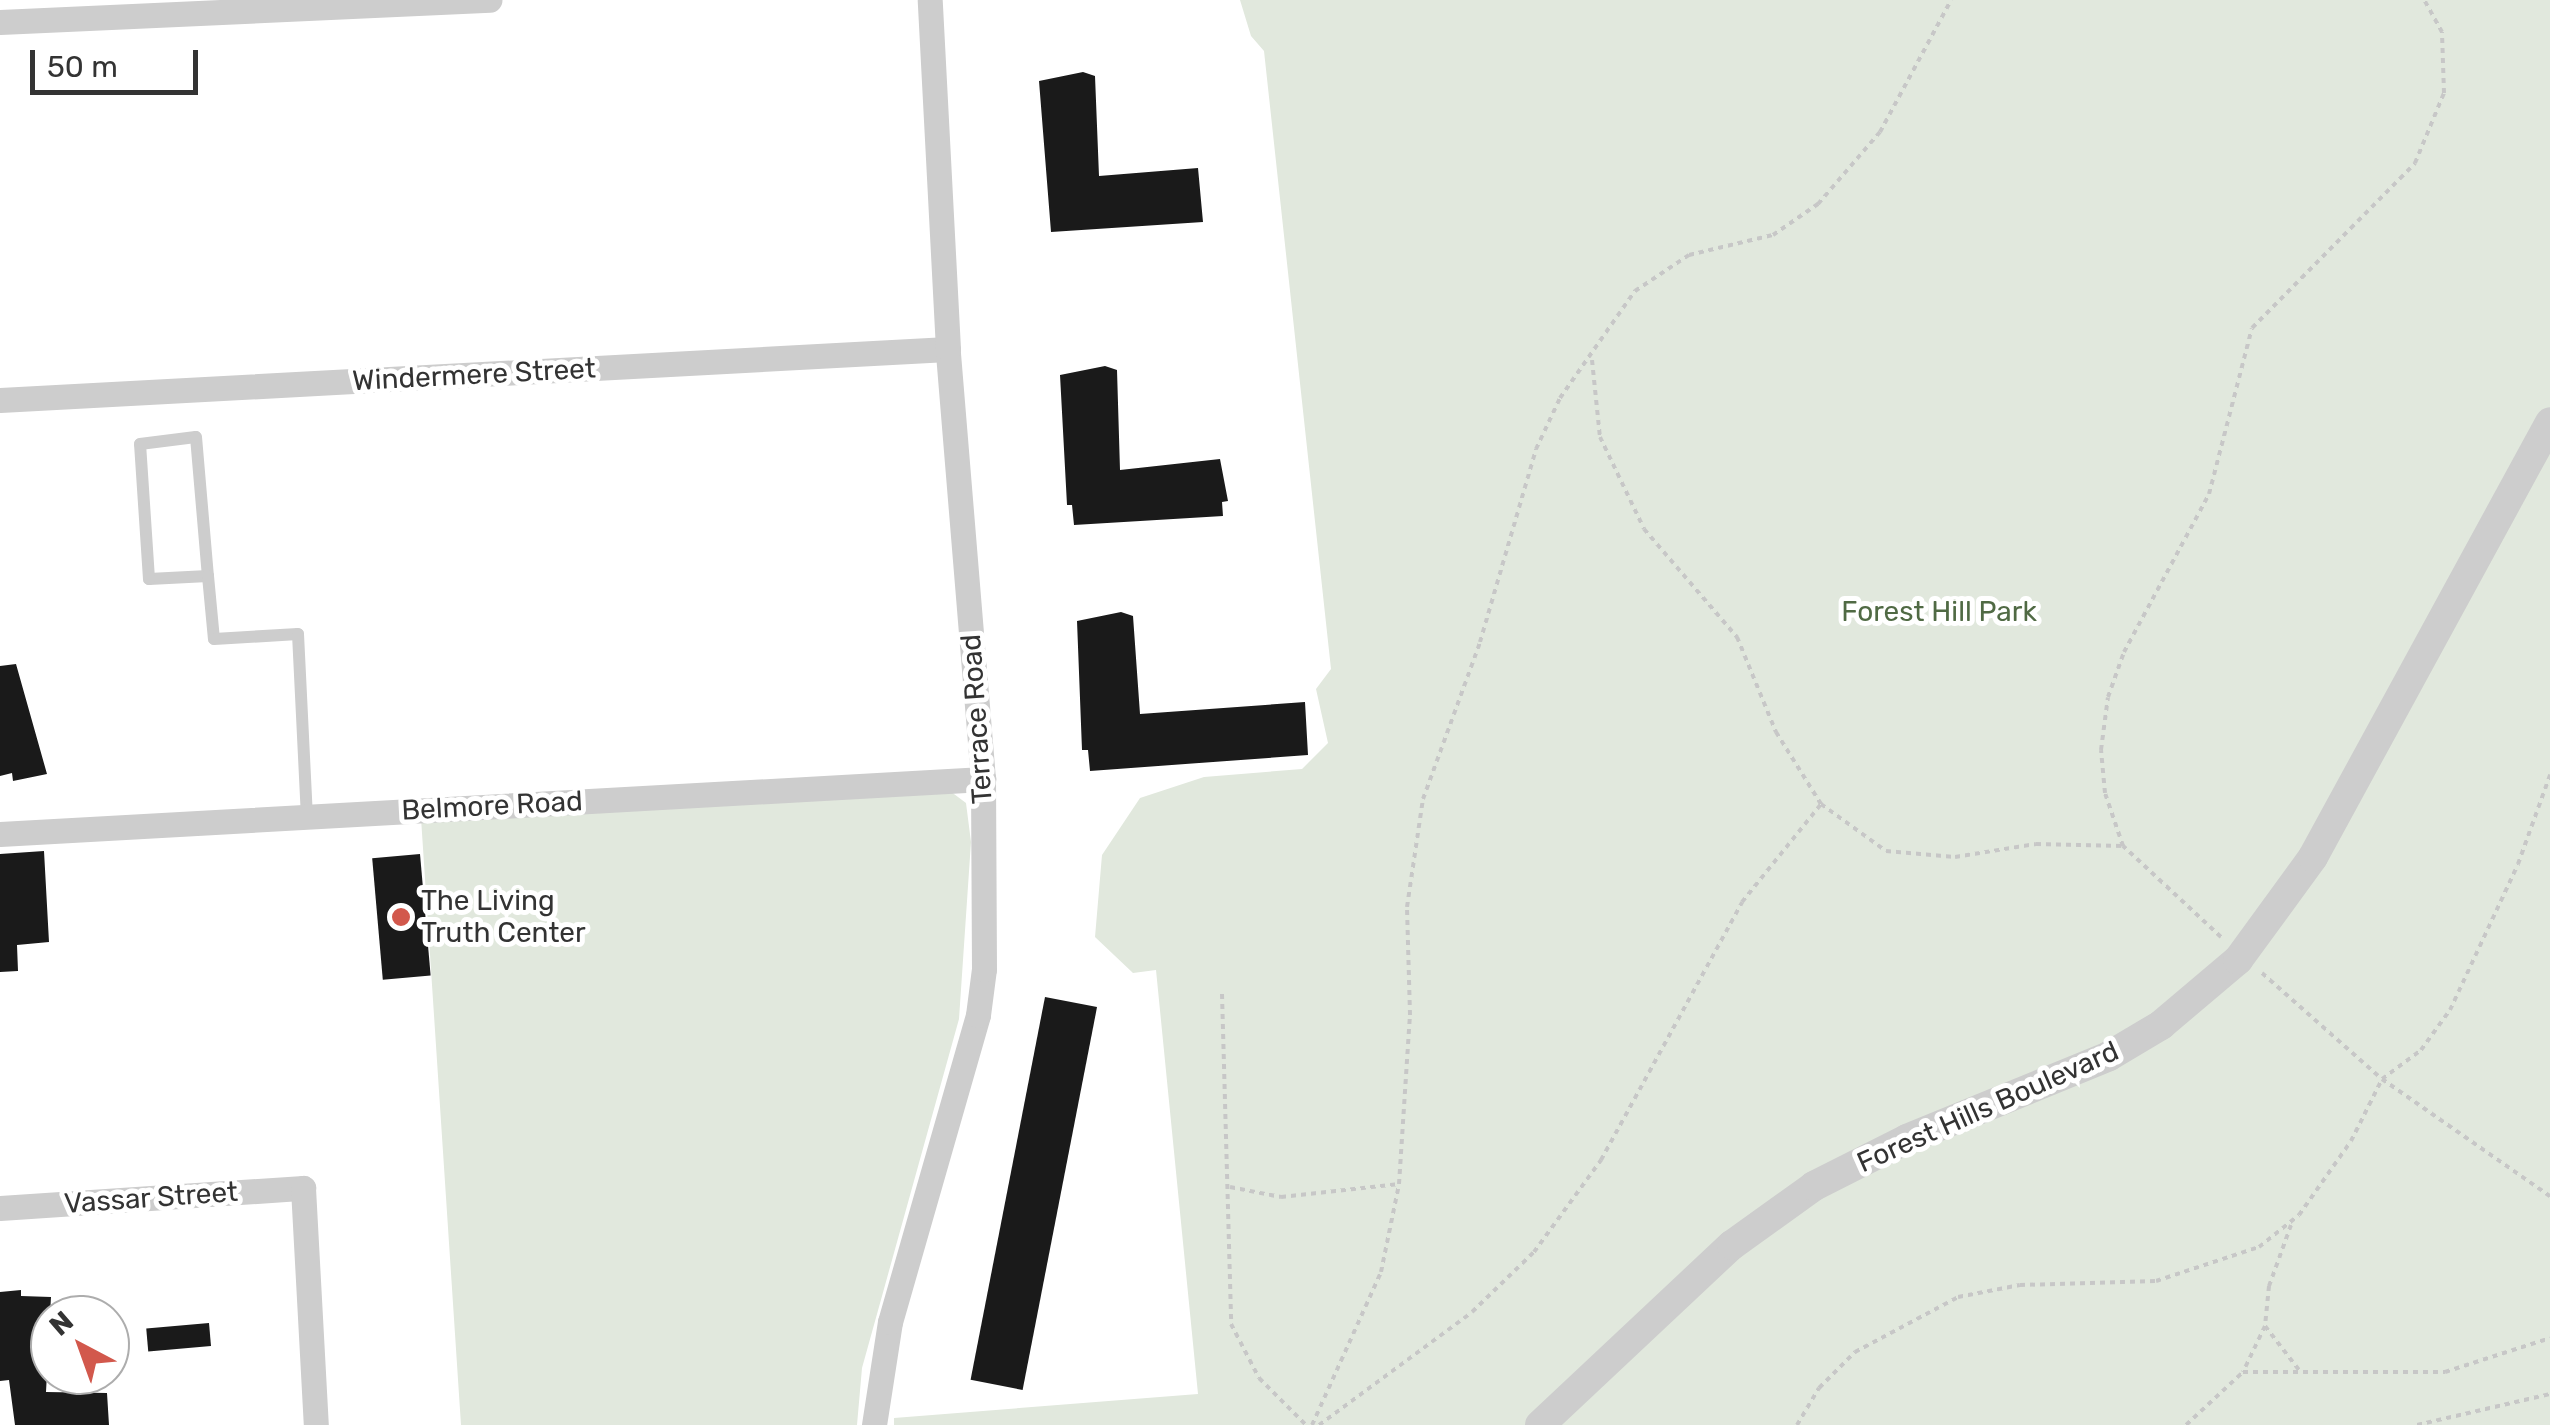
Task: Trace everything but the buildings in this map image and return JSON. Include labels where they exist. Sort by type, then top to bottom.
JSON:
[{"type":"street","points":[[0,22],[490,0]]},
{"type":"street","name":"Terrace Road","points":[[874,1425],[890,1322],[978,1014],[983,779],[948,350],[930,0]]},
{"type":"street","name":"Windermere Street","points":[[0,400],[948,350]]},
{"type":"street","name":"Forest Hills Boulevard","points":[[1540,1425],[1732,1245],[1814,1186],[1907,1139],[2109,1056],[2161,1025],[2238,960],[2313,857],[2550,422]]},
{"type":"street","name":"Belmore Road","points":[[0,834],[983,779]]},
{"type":"street","name":"Vassar Street","points":[[0,1208],[303,1188],[316,1425]]},
{"type":"lane","points":[[208,576],[148,579],[140,444],[196,437],[214,639],[298,634],[307,816]]},
{"type":"path","points":[[1312,1425],[1381,1272],[1399,1184],[1410,1016],[1408,907],[1423,799],[1480,642],[1536,449],[1560,398],[1592,360],[1635,291],[1689,255],[1773,236],[1818,204],[1880,132],[1951,0]]},
{"type":"path","points":[[2168,889],[2122,846],[2105,794],[2102,750],[2114,682],[2209,494],[2252,328],[2416,164],[2444,93],[2442,32],[2424,0]]},
{"type":"path","points":[[1592,360],[1600,437],[1644,529],[1737,637],[1776,732],[1821,804],[1886,852],[1955,857],[2036,844],[2122,846]]},
{"type":"path","points":[[1797,1425],[1819,1388],[1855,1352],[1958,1297],[2020,1285],[2156,1281],[2259,1248],[2290,1222],[2351,1140],[2382,1079],[2421,1050],[2450,1010],[2518,864],[2550,775]]},
{"type":"path","points":[[1312,1425],[1472,1312],[1534,1252],[1602,1160],[1742,902],[1821,804]]},
{"type":"path","points":[[1222,994],[1231,1324],[1259,1378],[1312,1425]]},
{"type":"path","points":[[2351,1052],[2382,1079],[2550,1196]]},
{"type":"path","points":[[1230,1187],[1280,1197],[1399,1184]]},
{"type":"path","points":[[2186,1425],[2243,1372],[2264,1326],[2269,1286],[2290,1222]]},
{"type":"path","points":[[2264,1326],[2299,1370]]},
{"type":"path","points":[[2243,1372],[2445,1372],[2550,1338]]},
{"type":"path","points":[[2418,1425],[2550,1394]]},
{"type":"green space","name":"Forest Hill Park","points":[[1240,0],[2550,0],[2550,1425],[894,1425],[894,1418],[1198,1394],[1156,970],[1133,973],[1095,937],[1102,855],[1140,798],[1204,777],[1302,769],[1328,743],[1316,689],[1331,669],[1264,51],[1251,36]]},
{"type":"green space","points":[[946,788],[966,803],[971,842],[959,1019],[862,1368],[857,1425],[461,1425],[421,818]]},
{"type":"place","name":"The Living Truth Center","points":[[401,917]]}]
